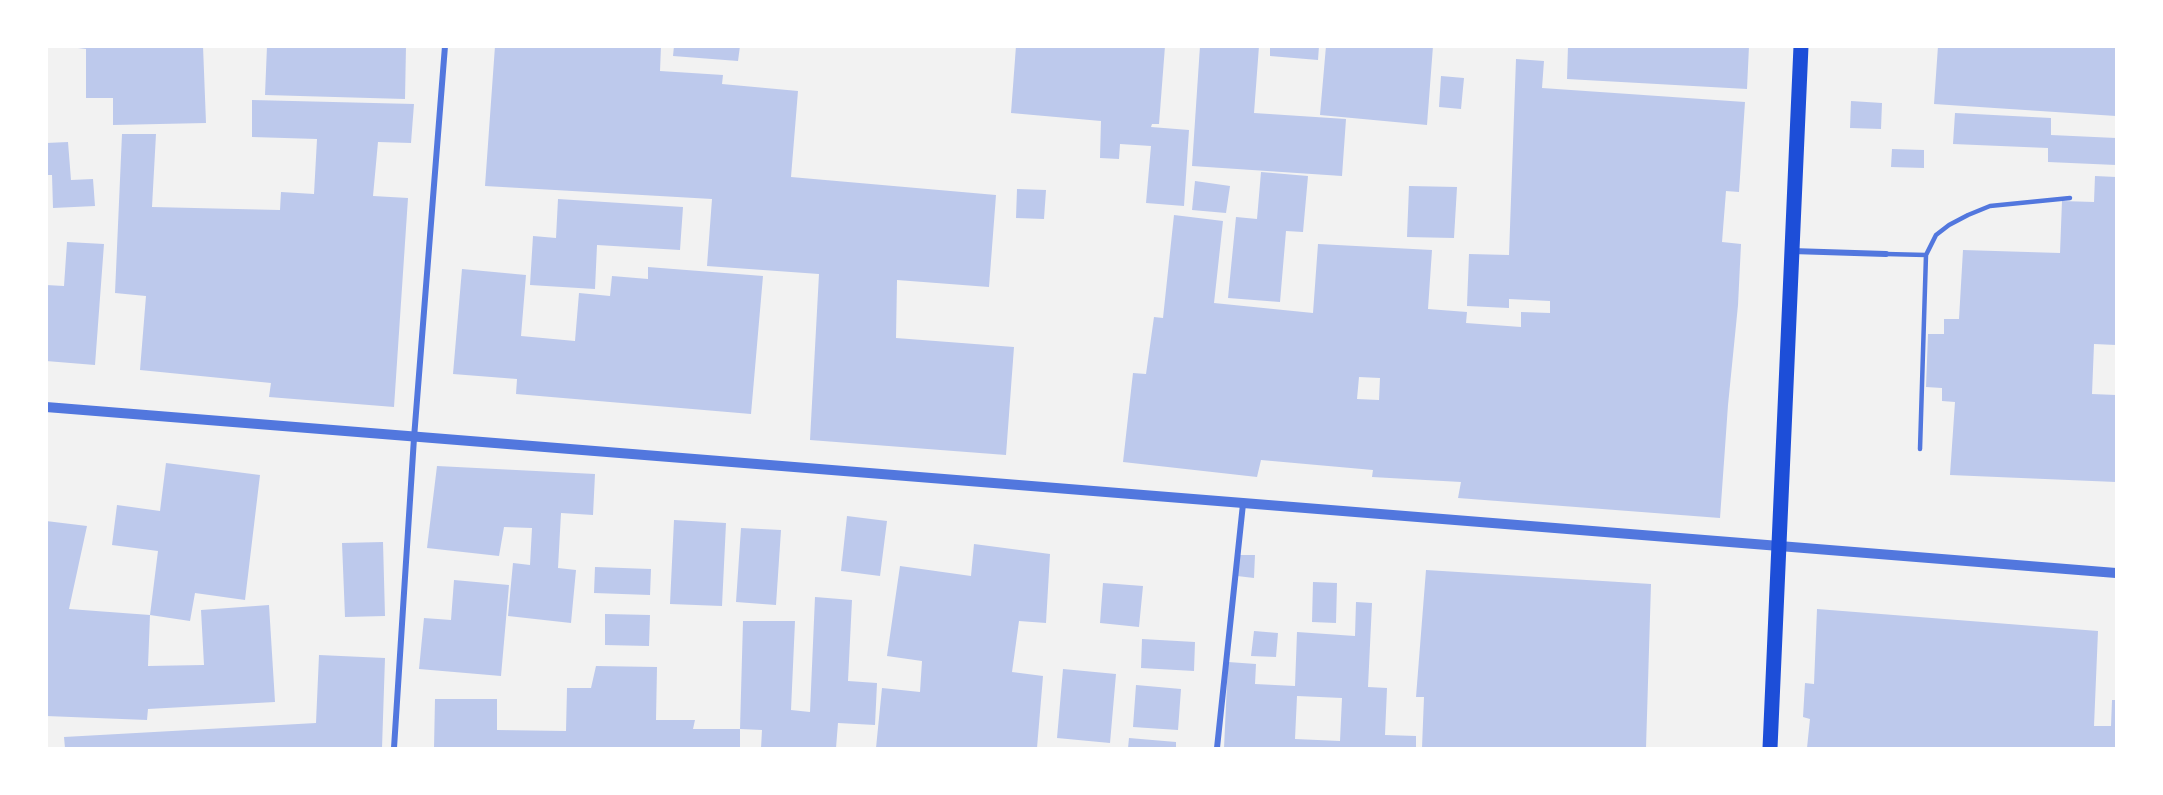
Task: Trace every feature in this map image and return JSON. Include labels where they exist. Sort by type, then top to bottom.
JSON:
[{"type":"main road","points":[[1770,748],[1801,46]]},
{"type":"street","points":[[394,748],[414,438],[445,46]]},
{"type":"street","points":[[1791,251],[1886,254]]},
{"type":"street","points":[[46,407],[2116,573]]},
{"type":"street","points":[[1217,748],[1243,504]]},
{"type":"lane","points":[[1920,449],[1926,255],[1936,235],[1949,225],[1990,206],[2070,198]]},
{"type":"lane","points":[[1886,254],[1926,255]]},
{"type":"building","points":[[79,46],[203,46],[206,123],[113,125],[113,98],[86,98],[86,49],[78,48]]},
{"type":"building","points":[[267,46],[406,46],[405,99],[265,95]]},
{"type":"building","points":[[495,46],[661,46],[660,71],[723,75],[722,84],[798,91],[791,177],[996,195],[989,287],[897,280],[896,338],[1014,347],[1006,455],[810,440],[819,274],[707,266],[712,199],[485,186]]},
{"type":"building","points":[[674,46],[740,46],[738,61],[673,56]]},
{"type":"building","points":[[1016,46],[1165,46],[1159,124],[1152,124],[1151,127],[1189,130],[1184,206],[1146,203],[1151,146],[1120,144],[1119,159],[1100,158],[1101,121],[1011,113]]},
{"type":"building","points":[[1200,46],[1259,46],[1254,113],[1346,119],[1342,176],[1192,166]]},
{"type":"building","points":[[1270,46],[1319,46],[1318,60],[1270,56]]},
{"type":"building","points":[[1326,46],[1433,46],[1427,125],[1320,115]]},
{"type":"building","points":[[1568,46],[1749,46],[1747,89],[1567,79]]},
{"type":"building","points":[[1938,46],[2116,46],[2116,116],[1934,104]]},
{"type":"building","points":[[1516,59],[1544,61],[1542,88],[1745,102],[1739,192],[1726,191],[1722,242],[1741,244],[1720,518],[1458,498],[1461,482],[1372,477],[1373,470],[1261,460],[1257,477],[1123,462],[1133,373],[1146,374],[1154,317],[1163,318],[1174,215],[1223,221],[1214,303],[1313,313],[1318,244],[1432,250],[1428,309],[1467,312],[1466,323],[1521,327],[1521,312],[1550,313],[1550,301],[1509,299],[1509,308],[1467,306],[1469,254],[1509,255]],"holes":[[[1359,377],[1380,378],[1379,400],[1357,399]]]},
{"type":"building","points":[[1441,76],[1464,78],[1461,109],[1439,107]]},
{"type":"building","points":[[252,100],[414,104],[411,143],[378,142],[373,196],[408,198],[394,407],[269,397],[271,383],[140,370],[146,296],[115,293],[122,134],[156,134],[152,207],[280,210],[281,192],[314,194],[317,139],[252,137]]},
{"type":"building","points":[[1851,101],[1882,103],[1881,129],[1850,128]]},
{"type":"building","points":[[1955,113],[2051,118],[2051,135],[2116,138],[2116,165],[2048,162],[2048,148],[1953,144]]},
{"type":"building","points":[[68,142],[71,180],[93,179],[95,206],[53,208],[52,175],[46,175],[46,143]]},
{"type":"building","points":[[1892,149],[1924,150],[1924,168],[1891,167]]},
{"type":"building","points":[[1261,172],[1308,176],[1303,232],[1286,231],[1280,302],[1228,298],[1236,217],[1257,219]]},
{"type":"building","points":[[2095,176],[2116,177],[2116,345],[2094,344],[2092,394],[2116,395],[2116,482],[1950,475],[1955,402],[1942,401],[1942,388],[1926,387],[1928,334],[1944,334],[1944,319],[1959,319],[1963,250],[2060,253],[2062,201],[2094,202]]},
{"type":"building","points":[[1195,181],[1230,186],[1226,213],[1192,210]]},
{"type":"building","points":[[1409,186],[1457,187],[1454,238],[1407,237]]},
{"type":"building","points":[[1017,189],[1046,190],[1044,219],[1016,218]]},
{"type":"building","points":[[558,199],[683,207],[680,250],[597,245],[595,289],[530,285],[533,236],[556,238]]},
{"type":"building","points":[[67,242],[104,244],[95,365],[46,361],[46,285],[64,286]]},
{"type":"building","points":[[648,267],[763,276],[751,414],[516,394],[517,379],[453,374],[462,269],[526,275],[521,336],[575,341],[579,293],[610,296],[612,276],[648,279]]},
{"type":"building","points":[[166,463],[260,475],[245,600],[195,593],[190,621],[150,615],[158,551],[112,545],[117,505],[160,511]]},
{"type":"building","points":[[437,466],[595,474],[593,515],[561,513],[558,568],[576,570],[571,623],[508,616],[513,563],[530,565],[532,528],[504,527],[499,556],[427,548]]},
{"type":"building","points":[[847,516],[887,521],[880,576],[841,571]]},
{"type":"building","points":[[674,520],[726,523],[722,606],[670,604]]},
{"type":"building","points":[[46,521],[87,526],[69,609],[150,615],[148,666],[204,665],[201,610],[269,605],[275,702],[148,709],[147,720],[46,716]]},
{"type":"building","points":[[741,528],[781,530],[776,605],[736,602]]},
{"type":"building","points":[[383,542],[385,616],[345,617],[342,543]]},
{"type":"building","points":[[974,544],[1050,554],[1046,623],[1019,621],[1012,672],[1043,676],[1037,748],[876,748],[882,688],[920,692],[922,661],[887,656],[900,566],[971,576]]},
{"type":"building","points":[[1238,555],[1255,555],[1254,578],[1237,576]]},
{"type":"building","points":[[595,567],[651,569],[650,595],[594,593]]},
{"type":"building","points":[[1426,570],[1651,584],[1646,748],[1422,748],[1424,697],[1416,697]]},
{"type":"building","points":[[454,580],[509,585],[501,676],[419,669],[424,618],[451,620]]},
{"type":"building","points":[[1313,582],[1337,583],[1336,623],[1312,622]]},
{"type":"building","points":[[1103,583],[1143,586],[1139,627],[1100,623]]},
{"type":"building","points":[[815,597],[852,600],[848,681],[877,683],[875,725],[838,723],[836,748],[761,748],[762,730],[740,729],[743,621],[795,621],[791,710],[810,712]]},
{"type":"building","points":[[1356,602],[1372,603],[1368,687],[1387,688],[1385,735],[1416,736],[1416,748],[1224,748],[1228,662],[1256,664],[1255,684],[1295,686],[1297,632],[1355,636]],"holes":[[[1297,696],[1342,698],[1340,741],[1295,739]]]},
{"type":"building","points":[[1817,609],[2098,631],[2094,726],[2111,726],[2112,700],[2116,700],[2116,748],[1807,748],[1810,719],[1803,717],[1805,683],[1814,684]]},
{"type":"building","points":[[605,614],[650,615],[649,646],[605,645]]},
{"type":"building","points":[[1254,631],[1278,633],[1276,657],[1251,656]]},
{"type":"building","points":[[1142,639],[1195,642],[1194,671],[1141,668]]},
{"type":"building","points":[[319,655],[385,658],[382,748],[65,748],[64,737],[316,723]]},
{"type":"building","points":[[596,666],[657,667],[656,720],[695,720],[693,729],[740,729],[740,748],[434,748],[435,699],[497,699],[497,730],[566,731],[567,688],[591,688]]},
{"type":"building","points":[[1063,669],[1116,674],[1110,743],[1057,738]]},
{"type":"building","points":[[1136,685],[1181,689],[1178,730],[1133,727]]},
{"type":"building","points":[[1129,738],[1176,742],[1176,748],[1128,748]]}]
